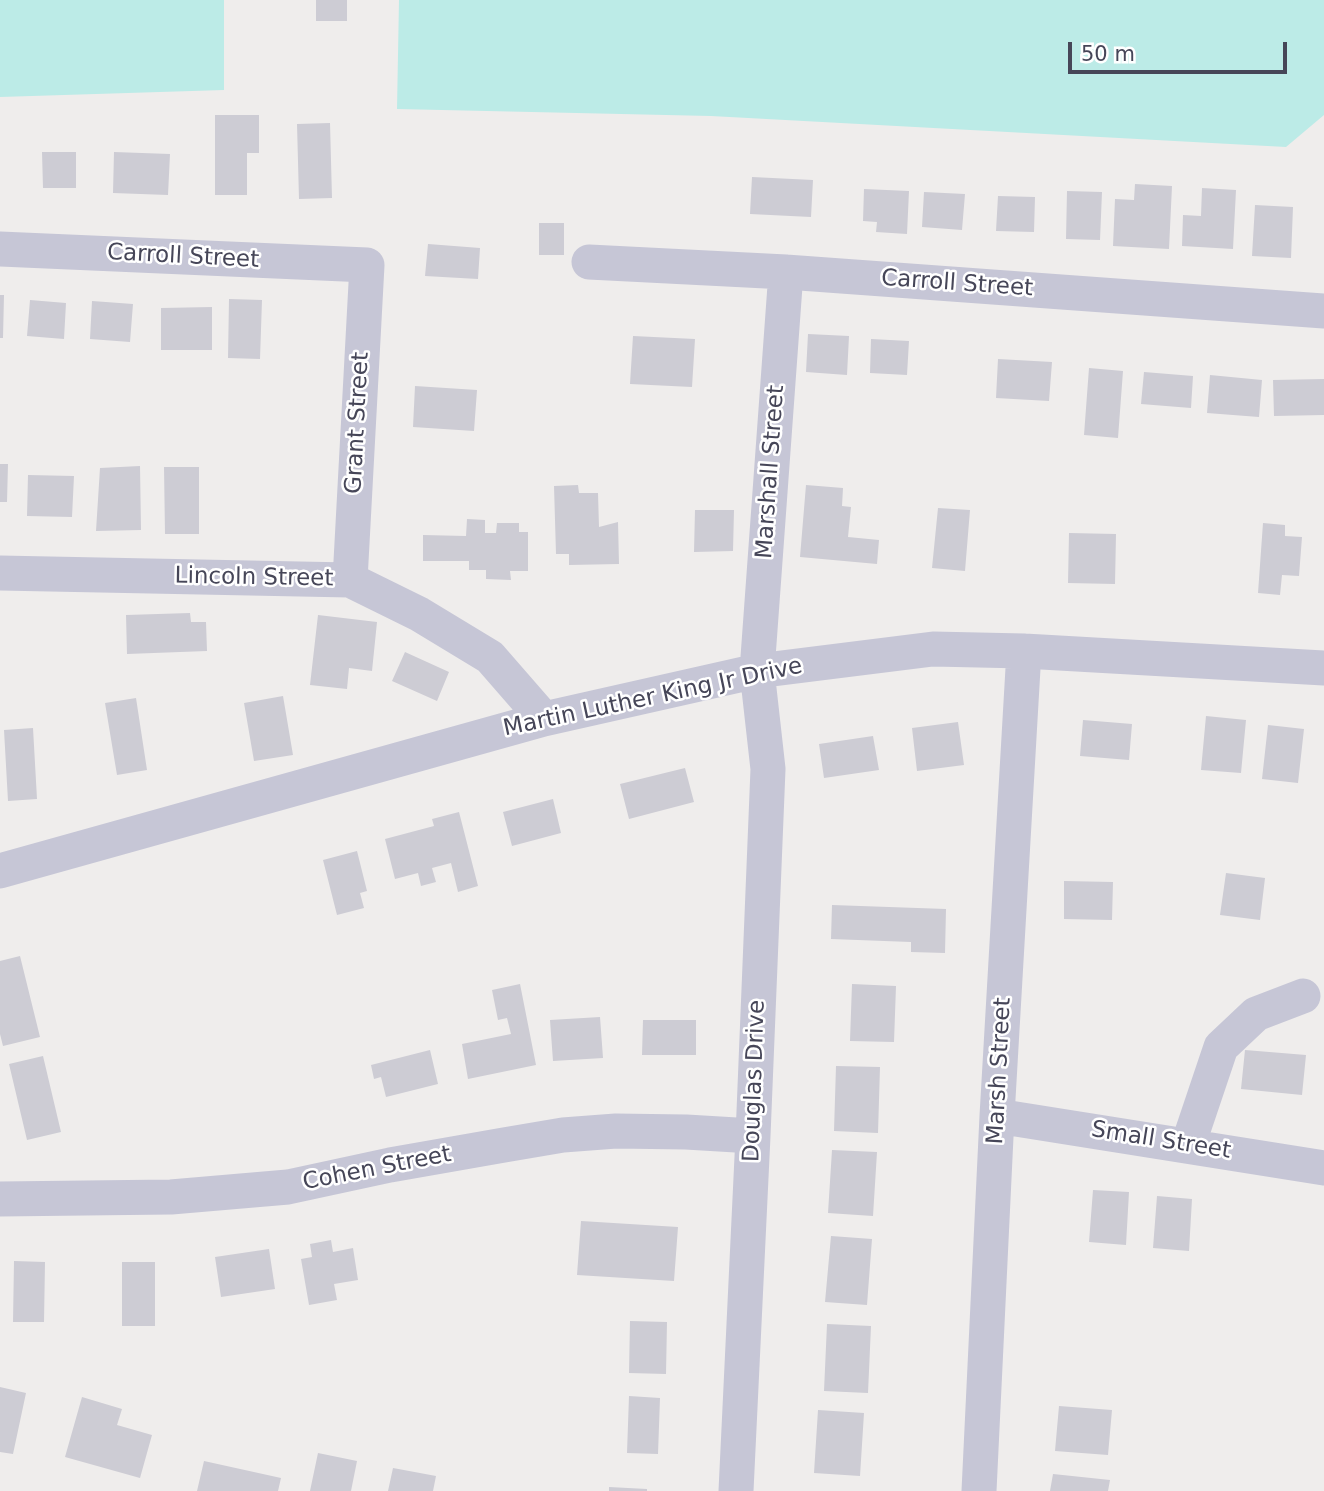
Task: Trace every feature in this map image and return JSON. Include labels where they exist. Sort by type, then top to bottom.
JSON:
[{"type":"street","name":"Carroll Street","points":[[0,249],[366,265]]},
{"type":"street","name":"Carroll Street","points":[[589,262],[786,272],[1324,312]]},
{"type":"street","name":"Grant Street","points":[[350,580],[366,265]]},
{"type":"street","name":"Marshall Street","points":[[757,671],[786,272]]},
{"type":"street","name":"Lincoln Street","points":[[0,573],[350,580],[419,614],[490,657],[544,719]]},
{"type":"street","name":"Martin Luther King Jr Drive","points":[[0,871],[544,719],[757,671],[933,649],[1024,651],[1324,668]]},
{"type":"street","name":"Marsh Street","points":[[979,1491],[1024,651]]},
{"type":"street","name":"Douglas Drive","points":[[736,1491],[768,769],[757,671]]},
{"type":"street","points":[[1188,1146],[1221,1047],[1256,1014],[1303,996]]},
{"type":"street","name":"Small Street","points":[[997,1116],[1324,1168]]},
{"type":"street","name":"Cohen Street","points":[[0,1199],[171,1197],[288,1187],[390,1165],[563,1135],[686,1132],[753,1136]]},
{"type":"shaded area","points":[[0,0],[224,0],[224,90],[0,97]]},
{"type":"shaded area","points":[[399,0],[1324,0],[1324,115],[1286,147],[711,116],[397,109]]},
{"type":"building","points":[[316,0],[347,0],[347,21],[316,21]]},
{"type":"building","points":[[215,115],[259,115],[259,153],[247,153],[247,195],[215,195]]},
{"type":"building","points":[[330,123],[332,198],[299,199],[297,124]]},
{"type":"building","points":[[42,152],[76,152],[76,188],[43,188]]},
{"type":"building","points":[[114,152],[170,154],[168,195],[113,193]]},
{"type":"building","points":[[752,177],[813,180],[811,217],[750,214]]},
{"type":"building","points":[[1135,184],[1172,186],[1169,249],[1113,246],[1115,199],[1134,200]]},
{"type":"building","points":[[1202,188],[1236,190],[1233,249],[1182,246],[1183,215],[1201,216]]},
{"type":"building","points":[[864,189],[909,191],[907,234],[876,232],[877,222],[863,221]]},
{"type":"building","points":[[1067,191],[1102,192],[1100,240],[1066,239]]},
{"type":"building","points":[[924,192],[965,194],[962,230],[922,227]]},
{"type":"building","points":[[998,196],[1035,197],[1034,232],[996,231]]},
{"type":"building","points":[[1255,205],[1293,207],[1291,258],[1252,256]]},
{"type":"building","points":[[539,223],[564,223],[564,255],[539,255]]},
{"type":"building","points":[[428,244],[480,248],[478,279],[425,276]]},
{"type":"building","points":[[0,295],[4,295],[3,338],[0,338]]},
{"type":"building","points":[[229,299],[262,300],[260,359],[228,358]]},
{"type":"building","points":[[30,300],[66,303],[64,339],[27,336]]},
{"type":"building","points":[[92,301],[133,304],[130,342],[90,339]]},
{"type":"building","points":[[212,307],[212,350],[161,350],[161,308]]},
{"type":"building","points":[[808,334],[849,336],[847,375],[806,372]]},
{"type":"building","points":[[633,336],[695,339],[692,387],[630,384]]},
{"type":"building","points":[[871,339],[909,341],[907,375],[870,373]]},
{"type":"building","points":[[998,359],[1052,362],[1049,401],[996,398]]},
{"type":"building","points":[[1089,368],[1123,371],[1118,438],[1084,435]]},
{"type":"building","points":[[1144,372],[1193,376],[1191,408],[1141,404]]},
{"type":"building","points":[[1210,375],[1262,380],[1259,417],[1207,413]]},
{"type":"building","points":[[1324,379],[1324,415],[1274,416],[1273,380]]},
{"type":"building","points":[[415,386],[477,390],[474,431],[413,427]]},
{"type":"building","points":[[0,464],[8,464],[7,502],[0,502]]},
{"type":"building","points":[[140,466],[141,530],[96,531],[100,468]]},
{"type":"building","points":[[164,467],[199,467],[199,534],[165,534]]},
{"type":"building","points":[[28,475],[74,476],[72,517],[27,516]]},
{"type":"building","points":[[578,485],[579,493],[598,493],[599,527],[618,522],[619,564],[569,565],[569,554],[556,554],[554,486]]},
{"type":"building","points":[[806,485],[843,488],[842,506],[851,507],[848,537],[879,540],[877,564],[800,557]]},
{"type":"building","points":[[938,508],[970,510],[965,571],[932,568]]},
{"type":"building","points":[[695,510],[734,510],[733,551],[694,552]]},
{"type":"building","points":[[467,519],[485,520],[485,533],[496,533],[497,523],[519,523],[519,532],[528,532],[528,571],[510,571],[511,580],[486,579],[486,570],[469,570],[469,561],[423,561],[423,535],[466,536]]},
{"type":"building","points":[[1263,523],[1285,525],[1285,536],[1302,537],[1299,576],[1282,575],[1280,595],[1258,593]]},
{"type":"building","points":[[1069,533],[1116,534],[1115,584],[1068,583]]},
{"type":"building","points":[[190,613],[191,622],[206,622],[207,651],[127,654],[126,615]]},
{"type":"building","points":[[318,615],[377,622],[372,671],[349,668],[347,689],[310,685]]},
{"type":"building","points":[[405,652],[449,672],[437,701],[392,681]]},
{"type":"building","points":[[283,696],[293,755],[254,761],[244,703]]},
{"type":"building","points":[[136,698],[147,770],[117,775],[105,703]]},
{"type":"building","points":[[1206,716],[1246,720],[1241,773],[1201,770]]},
{"type":"building","points":[[1083,720],[1132,724],[1129,760],[1080,756]]},
{"type":"building","points":[[958,722],[964,765],[917,771],[912,728]]},
{"type":"building","points":[[1268,725],[1304,729],[1298,783],[1262,779]]},
{"type":"building","points":[[33,728],[37,799],[8,801],[4,730]]},
{"type":"building","points":[[873,736],[879,770],[824,778],[819,744]]},
{"type":"building","points":[[685,768],[694,802],[629,819],[620,784]]},
{"type":"building","points":[[553,799],[561,833],[512,846],[503,812]]},
{"type":"building","points":[[459,812],[478,886],[458,892],[451,863],[432,868],[436,882],[421,886],[418,873],[395,879],[385,839],[434,826],[432,819]]},
{"type":"building","points":[[357,851],[367,891],[360,893],[364,908],[337,915],[323,860]]},
{"type":"building","points":[[1226,873],[1265,878],[1260,920],[1220,915]]},
{"type":"building","points":[[1064,881],[1113,882],[1112,920],[1064,919]]},
{"type":"building","points":[[832,905],[946,909],[945,953],[911,952],[911,942],[831,939]]},
{"type":"building","points":[[20,956],[40,1037],[3,1046],[0,1034],[0,961]]},
{"type":"building","points":[[520,984],[536,1065],[468,1079],[462,1044],[511,1034],[507,1018],[498,1020],[492,990]]},
{"type":"building","points":[[852,984],[896,986],[894,1042],[850,1041]]},
{"type":"building","points":[[600,1017],[603,1058],[553,1061],[550,1020]]},
{"type":"building","points":[[643,1020],[696,1020],[696,1055],[642,1055]]},
{"type":"building","points":[[430,1050],[438,1084],[386,1097],[381,1077],[374,1079],[371,1065]]},
{"type":"building","points":[[1245,1050],[1306,1055],[1302,1095],[1241,1089]]},
{"type":"building","points":[[43,1056],[61,1132],[27,1140],[9,1064]]},
{"type":"building","points":[[836,1066],[880,1067],[878,1133],[834,1131]]},
{"type":"building","points":[[832,1150],[877,1152],[873,1216],[828,1213]]},
{"type":"building","points":[[1093,1190],[1129,1192],[1126,1245],[1089,1242]]},
{"type":"building","points":[[1157,1196],[1192,1199],[1189,1251],[1153,1248]]},
{"type":"building","points":[[581,1221],[678,1227],[674,1281],[577,1275]]},
{"type":"building","points":[[831,1236],[872,1239],[867,1305],[825,1302]]},
{"type":"building","points":[[331,1240],[333,1252],[353,1248],[358,1280],[334,1284],[337,1300],[309,1305],[301,1259],[312,1257],[310,1244]]},
{"type":"building","points":[[269,1249],[275,1289],[221,1297],[215,1257]]},
{"type":"building","points":[[14,1261],[45,1262],[44,1322],[13,1322]]},
{"type":"building","points":[[122,1262],[155,1262],[155,1326],[122,1326]]},
{"type":"building","points":[[630,1321],[667,1322],[666,1374],[629,1373]]},
{"type":"building","points":[[827,1324],[871,1326],[868,1393],[824,1391]]},
{"type":"building","points":[[0,1387],[26,1393],[13,1454],[0,1452]]},
{"type":"building","points":[[629,1396],[660,1398],[658,1454],[627,1453]]},
{"type":"building","points":[[82,1397],[122,1409],[117,1425],[152,1435],[140,1478],[65,1457]]},
{"type":"building","points":[[1059,1406],[1112,1410],[1108,1455],[1055,1451]]},
{"type":"building","points":[[818,1410],[864,1413],[860,1476],[814,1473]]},
{"type":"building","points":[[318,1453],[357,1461],[351,1491],[310,1491]]},
{"type":"building","points":[[204,1461],[281,1478],[278,1491],[197,1491]]},
{"type":"building","points":[[393,1468],[436,1476],[433,1491],[388,1491]]},
{"type":"building","points":[[1053,1474],[1110,1480],[1108,1491],[1050,1491]]},
{"type":"building","points":[[609,1487],[647,1489],[647,1491],[609,1491]]}]
